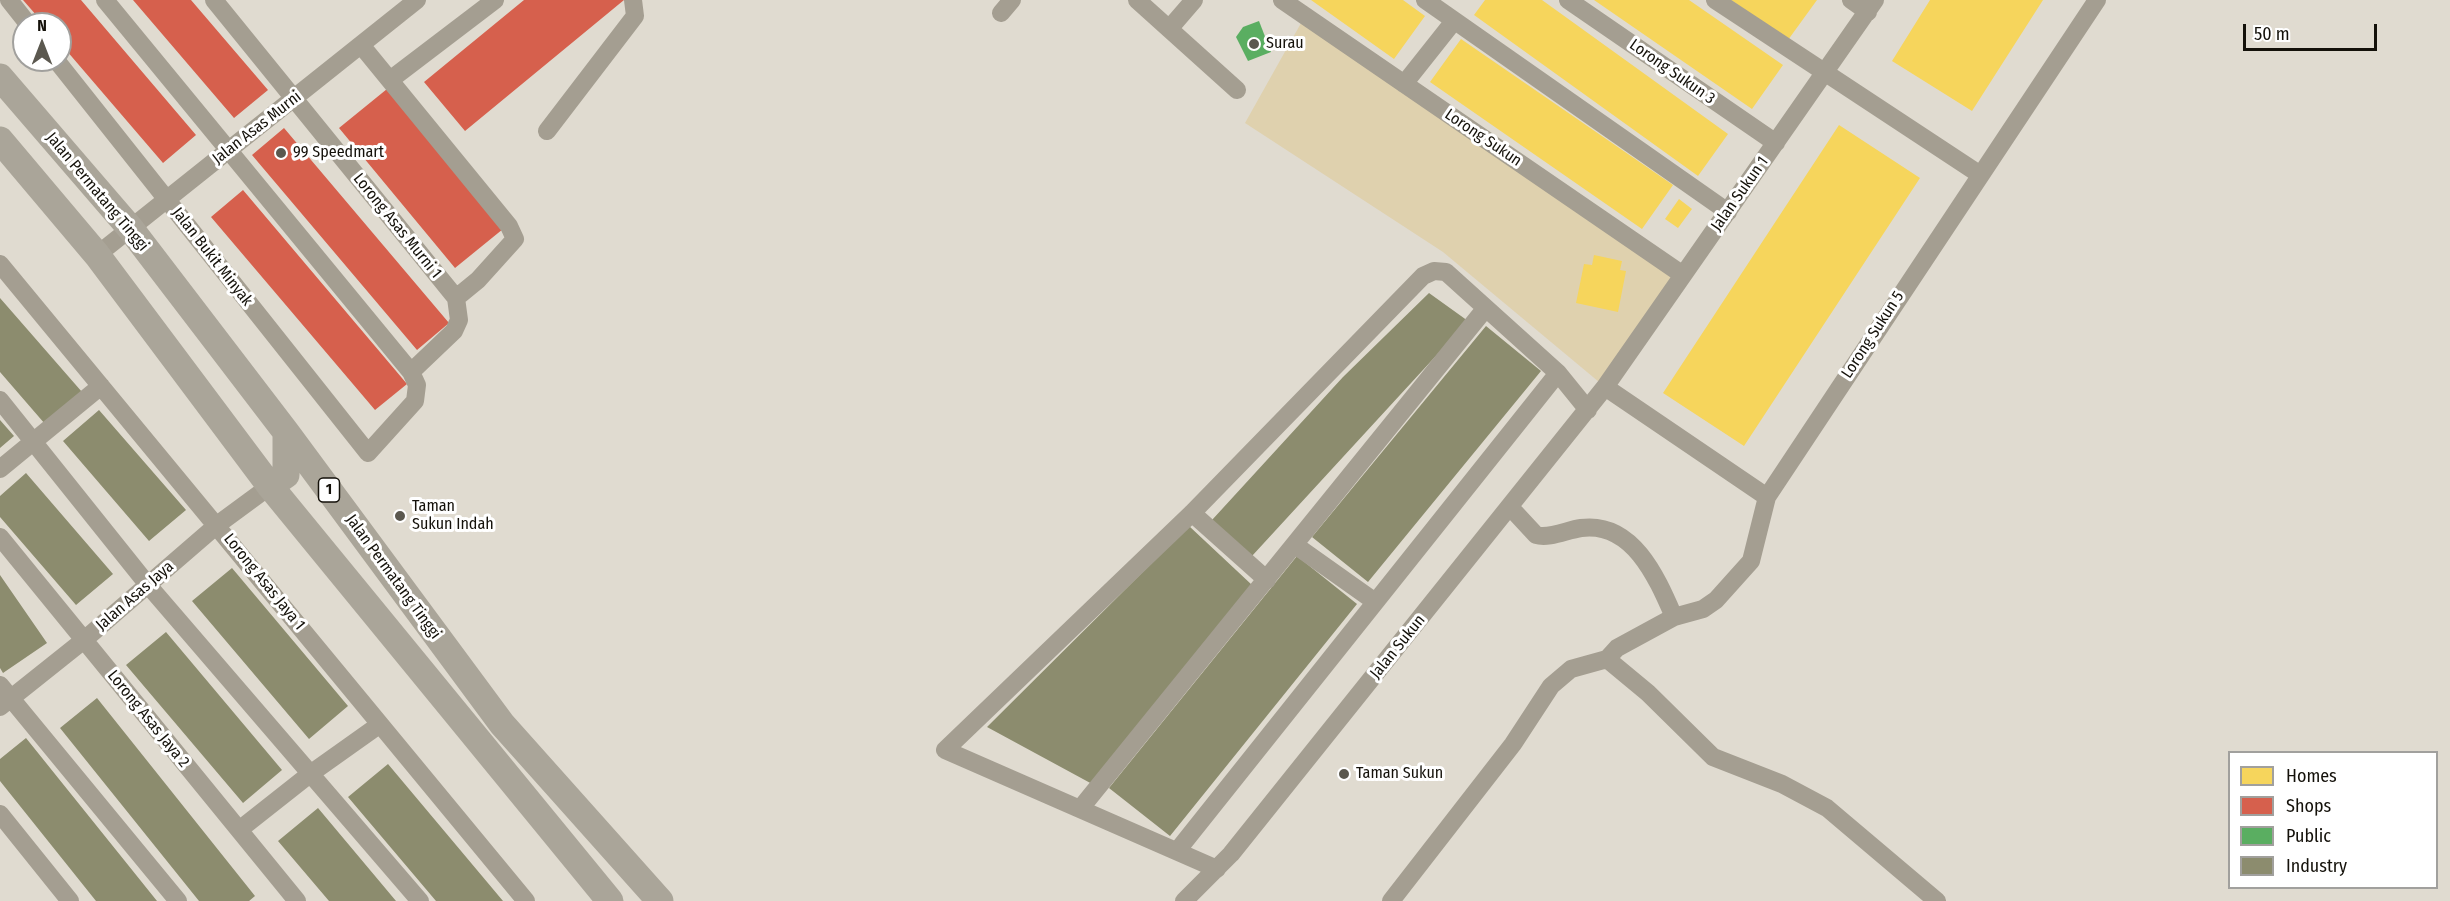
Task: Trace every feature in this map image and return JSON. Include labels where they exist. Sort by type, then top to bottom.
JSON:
[{"type":"highway","name":"Jalan Permatang Tinggi","points":[[0,77],[130,228],[286,432],[502,724],[660,901]]},
{"type":"highway","name":"Jalan Permatang Tinggi","points":[[0,140],[97,255],[270,486],[610,901]]},
{"type":"highway","points":[[270,486],[286,475],[286,432]]},
{"type":"street","points":[[9,0],[18,12]]},
{"type":"street","points":[[105,0],[411,372],[454,331],[459,320],[456,298],[477,280],[515,239],[508,226],[362,45]]},
{"type":"street","name":"Lorong Asas Murni 1","points":[[213,0],[456,298]]},
{"type":"street","name":"Jalan Asas Murni","points":[[97,255],[417,0]]},
{"type":"street","points":[[390,80],[495,0]]},
{"type":"street","points":[[547,131],[635,16],[633,0]]},
{"type":"street","points":[[1137,0],[1237,90]]},
{"type":"street","points":[[1169,29],[1194,0]]},
{"type":"street","name":"Lorong Sukun","points":[[1282,0],[1683,275]]},
{"type":"street","points":[[1425,0],[1728,212]]},
{"type":"street","name":"Lorong Sukun 3","points":[[1568,0],[1776,143]]},
{"type":"street","points":[[1715,0],[1979,174]]},
{"type":"street","points":[[1851,0],[1871,6]]},
{"type":"street","name":"Lorong Sukun 5","points":[[1607,659],[1617,648],[1674,617],[1703,609],[1716,600],[1751,561],[1767,497],[1979,174],[2097,0]]},
{"type":"street","name":"Jalan Sukun 1","points":[[1605,387],[1871,6]]},
{"type":"street","points":[[1404,84],[1454,21]]},
{"type":"street","name":"Jalan Bukit Minyak","points":[[65,72],[368,453],[416,402],[417,385],[411,372]]},
{"type":"street","name":"Lorong Asas Jaya 1","points":[[0,264],[526,901]]},
{"type":"street","points":[[1217,869],[945,750],[1192,513],[1423,276],[1434,271],[1446,272],[1558,373],[1588,410]]},
{"type":"street","points":[[1080,808],[1485,309]]},
{"type":"street","points":[[1177,851],[1558,373]]},
{"type":"street","points":[[0,469],[101,386]]},
{"type":"street","points":[[1605,387],[1767,497]]},
{"type":"street","name":"Jalan Sukun","points":[[1189,900],[1217,869],[1605,387]]},
{"type":"street","points":[[0,400],[148,585],[420,901]]},
{"type":"street","name":"Jalan Asas Jaya","points":[[4,697],[84,640],[217,525],[270,486]]},
{"type":"street","points":[[1510,507],[1536,535],[1541,537],[1588,527],[1618,534],[1640,553],[1664,594],[1674,617]]},
{"type":"street","points":[[1192,513],[1267,580]]},
{"type":"street","name":"Lorong Asas Jaya 2","points":[[0,537],[297,901]]},
{"type":"street","points":[[1295,545],[1374,602]]},
{"type":"street","points":[[1391,901],[1513,744],[1551,686],[1571,669],[1607,659],[1648,693],[1713,757],[1782,784],[1827,808],[1937,901]]},
{"type":"street","points":[[4,697],[178,901]]},
{"type":"street","points":[[239,830],[310,774],[379,725]]},
{"type":"street","points":[[0,814],[70,901]]},
{"type":"shaded area","points":[[1305,16],[1683,275],[1605,387],[1443,252],[1245,123]]},
{"type":"building: Homes","points":[[1311,0],[1403,0],[1425,16],[1394,59]]},
{"type":"building: Homes","points":[[1485,0],[1542,0],[1728,134],[1698,176],[1474,15]]},
{"type":"building: Homes","points":[[1594,0],[1689,0],[1783,65],[1752,109]]},
{"type":"building: Homes","points":[[1731,0],[1817,0],[1788,40]]},
{"type":"building: Homes","points":[[1930,0],[2043,0],[1972,111],[1892,61]]},
{"type":"building: Homes","points":[[1461,39],[1673,185],[1642,229],[1430,82]]},
{"type":"building: Homes","points":[[1839,125],[1920,178],[1744,446],[1663,393]]},
{"type":"building: Homes","points":[[1679,199],[1692,209],[1678,228],[1665,219]]},
{"type":"building: Homes","points":[[1594,255],[1622,261],[1620,270],[1626,271],[1618,312],[1576,303],[1584,264],[1592,265]]},
{"type":"building: Shops","points":[[23,0],[81,0],[196,135],[163,163],[72,57],[72,12],[34,12]]},
{"type":"building: Shops","points":[[133,0],[191,0],[268,90],[234,118]]},
{"type":"building: Shops","points":[[524,0],[624,0],[465,131],[424,82]]},
{"type":"building: Shops","points":[[387,89],[503,229],[455,268],[339,128]]},
{"type":"building: Shops","points":[[284,128],[449,323],[417,350],[252,155]]},
{"type":"building: Shops","points":[[243,190],[407,384],[375,410],[211,217]]},
{"type":"building: Public","name":"Surau","points":[[1259,21],[1271,52],[1248,61],[1236,37],[1243,27]]},
{"type":"building: Industry","points":[[1429,293],[1468,321],[1252,556],[1212,520],[1343,377]]},
{"type":"building: Industry","points":[[0,298],[82,392],[45,424],[0,372]]},
{"type":"building: Industry","points":[[1486,326],[1541,371],[1368,582],[1312,537]]},
{"type":"building: Industry","points":[[99,410],[186,510],[149,541],[63,441]]},
{"type":"building: Industry","points":[[0,420],[14,436],[0,448]]},
{"type":"building: Industry","points":[[26,473],[113,574],[76,605],[0,517],[0,496]]},
{"type":"building: Industry","points":[[1189,526],[1252,585],[1094,785],[987,727]]},
{"type":"building: Industry","points":[[1297,556],[1357,604],[1170,836],[1109,788]]},
{"type":"building: Industry","points":[[232,568],[348,706],[309,739],[192,601]]},
{"type":"building: Industry","points":[[0,575],[47,643],[3,673],[0,668]]},
{"type":"building: Industry","points":[[166,632],[282,770],[243,803],[126,665]]},
{"type":"building: Industry","points":[[97,698],[255,896],[249,901],[199,901],[60,728]]},
{"type":"building: Industry","points":[[26,738],[157,901],[96,901],[0,781],[0,759]]},
{"type":"building: Industry","points":[[388,764],[503,901],[436,901],[348,797]]},
{"type":"building: Industry","points":[[318,808],[396,901],[329,901],[278,841]]},
{"type":"place","name":"Surau","points":[[1254,44]]},
{"type":"place","name":"99 Speedmart","points":[[281,153]]},
{"type":"place","name":"Taman Sukun Indah","points":[[400,516]]},
{"type":"place","name":"Taman Sukun","points":[[1344,774]]}]
